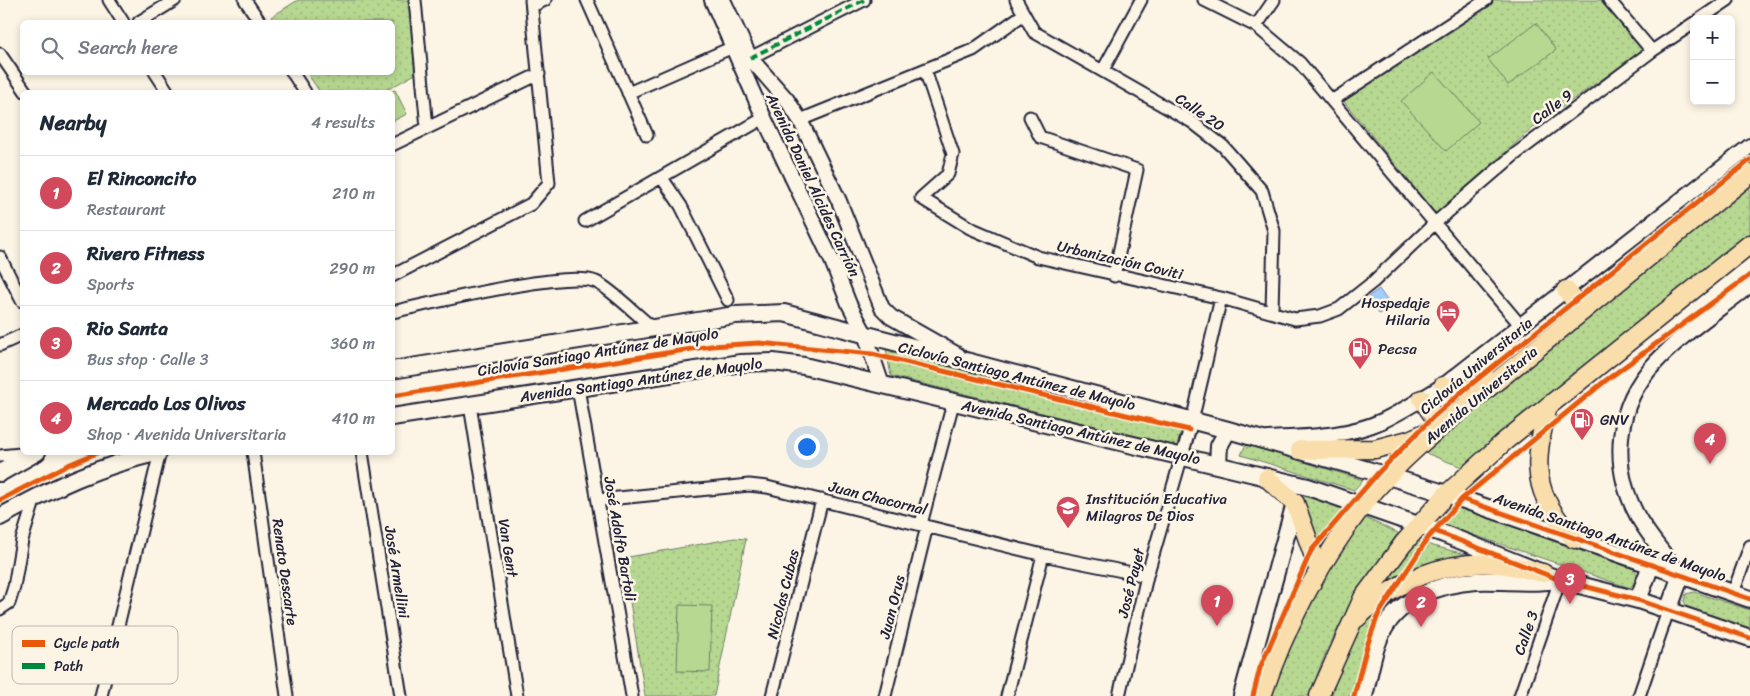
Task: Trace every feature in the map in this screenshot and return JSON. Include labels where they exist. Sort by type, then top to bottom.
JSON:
[{"type":"main road","name":"Avenida Universitaria","points":[[1262,696],[1279,648],[1319,571],[1362,506],[1389,476],[1440,426],[1512,370],[1750,174]]},
{"type":"main road","points":[[1319,696],[1363,598],[1378,576],[1447,494],[1498,447],[1750,244]]},
{"type":"main road","points":[[1566,290],[1583,311]]},
{"type":"main road","name":"Avenida Santiago Antúnez de Mayolo","points":[[395,370],[735,314],[784,313],[1228,430],[1389,476],[1447,494],[1750,599]]},
{"type":"main road","name":"Avenida Santiago Antúnez de Mayolo","points":[[395,417],[741,363],[772,362],[804,366],[882,386],[1182,455],[1266,478],[1308,487],[1419,526],[1560,580],[1638,600],[1750,638]]},
{"type":"main road","points":[[1443,386],[1464,390],[1512,370]]},
{"type":"main road","points":[[1300,450],[1375,449],[1409,440],[1440,426],[1422,399]]},
{"type":"main road","points":[[1548,406],[1540,435],[1538,477],[1543,495],[1562,526],[1574,539]]},
{"type":"main road","points":[[1218,464],[1219,446],[1228,430]]},
{"type":"main road","points":[[0,473],[33,455]]},
{"type":"main road","points":[[0,517],[93,470],[148,455]]},
{"type":"main road","points":[[1266,478],[1295,503],[1319,571]]},
{"type":"main road","points":[[1242,696],[1295,503]]},
{"type":"main road","points":[[1350,626],[1385,594],[1408,581],[1449,566],[1498,564],[1543,573]]},
{"type":"main road","points":[[1638,600],[1651,565]]},
{"type":"main road","points":[[1668,610],[1681,575]]},
{"type":"main road","points":[[1364,696],[1381,634],[1392,615],[1404,604],[1438,587],[1476,581],[1543,582],[1560,580]]},
{"type":"street","points":[[109,0],[122,20]]},
{"type":"street","points":[[142,20],[175,0]]},
{"type":"street","points":[[245,0],[259,20]]},
{"type":"street","points":[[415,0],[427,128]]},
{"type":"street","points":[[395,274],[531,204],[549,183],[531,3],[544,0]]},
{"type":"street","points":[[586,0],[647,135]]},
{"type":"street","name":"Avenida Daniel Alcides Carrión","points":[[712,0],[764,118],[832,261],[849,304],[865,334],[882,386]]},
{"type":"street","name":"Avenida Daniel Alcides Carrión","points":[[724,0],[750,58],[787,100],[800,120],[840,201],[882,308],[891,317],[969,362]]},
{"type":"street","points":[[750,58],[864,0]]},
{"type":"street","name":"Calle 20","points":[[1016,0],[1034,32],[1192,122],[1223,146],[1262,190],[1274,231],[1272,312]]},
{"type":"street","points":[[1102,70],[1142,0]]},
{"type":"street","points":[[1204,0],[1256,26],[1300,63],[1521,326]]},
{"type":"street","points":[[1256,26],[1274,0]]},
{"type":"street","points":[[1333,100],[1486,0]]},
{"type":"street","points":[[1610,0],[1652,51]]},
{"type":"street","points":[[1706,15],[1728,0]]},
{"type":"street","points":[[800,120],[973,50],[1024,14]]},
{"type":"street","name":"Calle 9","points":[[1435,223],[1513,156],[1652,51],[1690,26]]},
{"type":"street","points":[[628,92],[733,47]]},
{"type":"street","points":[[0,54],[25,90]]},
{"type":"street","name":"Urbanización Coviti","points":[[925,70],[953,154],[948,174],[921,198],[970,228],[1038,257],[1114,276],[1221,298],[1295,319],[1320,316],[1339,309],[1373,282],[1435,223]]},
{"type":"street","points":[[395,144],[539,74]]},
{"type":"street","points":[[157,75],[167,90]]},
{"type":"street","points":[[294,75],[304,90]]},
{"type":"street","points":[[1030,117],[1040,138],[1137,170],[1114,276]]},
{"type":"street","points":[[584,221],[764,118]]},
{"type":"street","name":"Avenida Universitaria","points":[[1263,440],[1350,431],[1381,422],[1422,399],[1443,386],[1521,326],[1750,146]]},
{"type":"street","points":[[662,178],[681,206],[728,300]]},
{"type":"street","points":[[0,256],[20,297]]},
{"type":"street","points":[[395,311],[554,280],[584,278],[598,282],[653,328]]},
{"type":"street","points":[[1681,575],[1649,533],[1626,491],[1621,466],[1620,446],[1626,409],[1634,392],[1657,361],[1750,285]]},
{"type":"street","name":"José Payet","points":[[1119,696],[1147,576],[1192,421],[1221,298]]},
{"type":"street","points":[[0,345],[20,336]]},
{"type":"street","name":"José Adolfo Bartoli","points":[[578,388],[632,696]]},
{"type":"street","name":"Juan Orus","points":[[886,696],[953,402]]},
{"type":"street","name":"Van Gent","points":[[470,405],[517,696]]},
{"type":"street","points":[[0,456],[20,454]]},
{"type":"street","points":[[118,626],[158,455]]},
{"type":"street","name":"Renato Descarte","points":[[253,455],[287,696]]},
{"type":"street","name":"José Armellini","points":[[362,455],[401,696]]},
{"type":"street","name":"Juan Chacornal","points":[[598,500],[749,485],[767,486],[1043,555],[1147,576]]},
{"type":"street","points":[[0,608],[9,602],[14,588],[22,540],[35,498]]},
{"type":"street","name":"Nicolas Cubas","points":[[772,696],[822,500]]},
{"type":"street","points":[[1733,593],[1750,546]]},
{"type":"street","points":[[1008,696],[1043,555]]},
{"type":"street","name":"Calle 3","points":[[1520,696],[1560,580]]},
{"type":"street","points":[[1640,696],[1668,610]]},
{"type":"green space","points":[[298,0],[409,0],[419,72],[387,90],[319,90],[308,75],[395,75],[395,20],[273,20],[271,17]]},
{"type":"green space","points":[[1494,0],[1605,0],[1645,49],[1534,127],[1436,214],[1341,98]]},
{"type":"green space","points":[[1536,23],[1556,50],[1508,85],[1488,59]]},
{"type":"green space","points":[[1434,72],[1479,122],[1446,151],[1401,101]]},
{"type":"green space","points":[[395,90],[407,114],[395,120]]},
{"type":"green space","points":[[1750,185],[1750,234],[1583,366],[1464,468],[1423,452]]},
{"type":"green space","points":[[886,349],[1183,425],[1177,446],[891,376]]},
{"type":"green space","points":[[1246,444],[1363,480],[1354,490],[1241,455]]},
{"type":"green space","points":[[1305,495],[1313,495],[1350,507],[1322,548],[1303,506],[1302,501]]},
{"type":"green space","points":[[1447,504],[1634,569],[1637,574],[1636,581],[1630,588],[1432,521]]},
{"type":"green space","points":[[1363,517],[1398,533],[1347,611],[1326,652],[1310,696],[1272,696],[1283,655],[1313,595]]},
{"type":"green space","points":[[735,538],[746,539],[714,696],[645,696],[623,558]]},
{"type":"green space","points":[[1417,541],[1484,559],[1460,559],[1419,566],[1381,588]]},
{"type":"green space","points":[[1416,586],[1419,590],[1403,599],[1356,696],[1331,696],[1346,651],[1357,630],[1377,609]]},
{"type":"green space","points":[[1694,592],[1750,610],[1750,629],[1687,608],[1684,601],[1686,594]]},
{"type":"green space","points":[[679,605],[712,606],[710,672],[677,671]]},
{"type":"water","points":[[1379,289],[1391,306],[1379,314],[1368,297]]},
{"type":"marked path","points":[[750,58],[864,0]]},
{"type":"cycle path","name":"Ciclovía Universitaria","points":[[1253,696],[1260,668],[1311,551],[1378,473],[1434,416],[1464,390],[1750,160]]},
{"type":"cycle path","points":[[1354,696],[1367,646],[1378,615],[1428,538],[1462,499],[1605,381],[1750,275]]},
{"type":"cycle path","name":"Ciclovía Santiago Antúnez de Mayolo","points":[[395,396],[711,346],[759,343],[872,354],[1189,430]]},
{"type":"cycle path","points":[[0,500],[68,465],[92,455]]},
{"type":"cycle path","points":[[1462,499],[1750,599]]},
{"type":"cycle path","points":[[1435,531],[1560,580],[1638,600],[1750,638]]},
{"type":"place","name":"Hospedaje Hilaria","points":[[1448,333]]},
{"type":"place","name":"Pecsa","points":[[1360,370]]},
{"type":"place","name":"GNV","points":[[1582,441]]},
{"type":"place","name":"Mercado Los Olivos","points":[[1710,464]]},
{"type":"place","name":"Institución Educativa Milagros De Dios","points":[[1068,529]]},
{"type":"place","name":"Rio Santa","points":[[1570,604]]},
{"type":"place","name":"El Rinconcito","points":[[1217,626]]},
{"type":"place","name":"Rivero Fitness","points":[[1421,627]]}]
